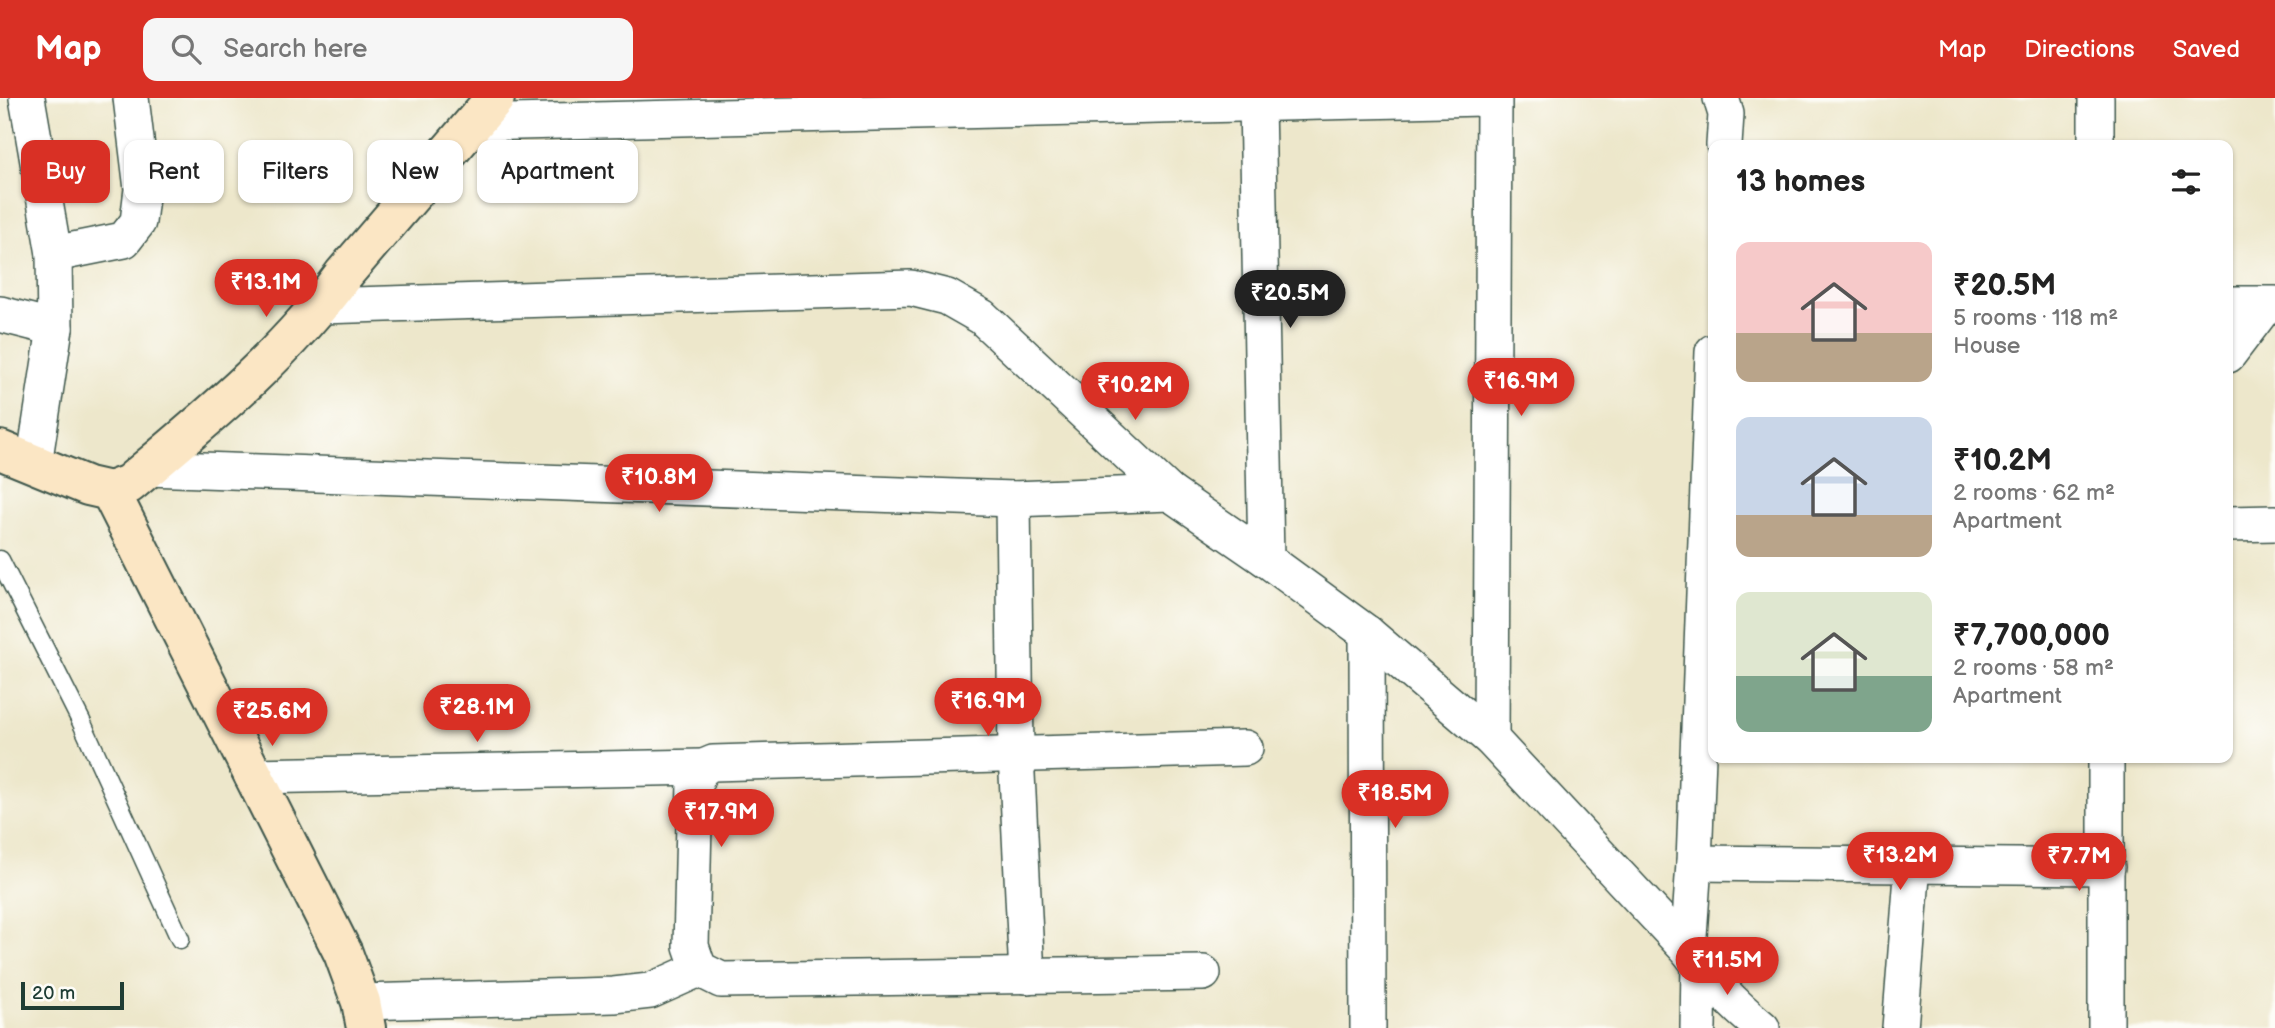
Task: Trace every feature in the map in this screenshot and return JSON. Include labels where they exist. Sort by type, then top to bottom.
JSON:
[{"type":"street","points":[[27,98],[54,254],[55,328],[17,457],[88,486],[110,491],[129,484],[227,401],[321,306],[344,275],[485,110],[1257,103],[1483,98]]},
{"type":"street","points":[[54,254],[124,240],[138,222],[142,189],[131,98]]},
{"type":"street","points":[[1491,739],[1494,98]]},
{"type":"street","points":[[1721,98],[1726,114],[1724,140]]},
{"type":"street","points":[[2096,98],[2096,140]]},
{"type":"street","points":[[1257,103],[1266,559]]},
{"type":"street","points":[[321,306],[912,288],[947,297],[982,317],[1170,493],[1367,633],[1491,739],[1762,1028]]},
{"type":"street","points":[[2233,304],[2271,305]]},
{"type":"street","points":[[2233,349],[2271,305]]},
{"type":"street","points":[[0,314],[55,328]]},
{"type":"street","points":[[148,468],[1013,499],[1170,493]]},
{"type":"street","points":[[110,491],[343,953],[363,1015],[650,991],[699,970],[721,979],[1203,973]]},
{"type":"street","points":[[1013,499],[1016,754],[1027,976]]},
{"type":"street","points":[[2233,524],[2275,523]]},
{"type":"street","points":[[1367,633],[1368,1028]]},
{"type":"street","points":[[1698,1028],[1694,958],[1694,863],[1708,638]]},
{"type":"street","points":[[252,776],[703,767],[713,763],[1245,748]]},
{"type":"street","points":[[2106,763],[2106,1028]]},
{"type":"street","points":[[699,970],[691,946],[695,783],[703,767]]},
{"type":"street","points":[[1694,863],[2107,867]]},
{"type":"street","points":[[1900,1028],[1913,864]]},
{"type":"lane","points":[[0,560],[80,721],[180,939]]}]
